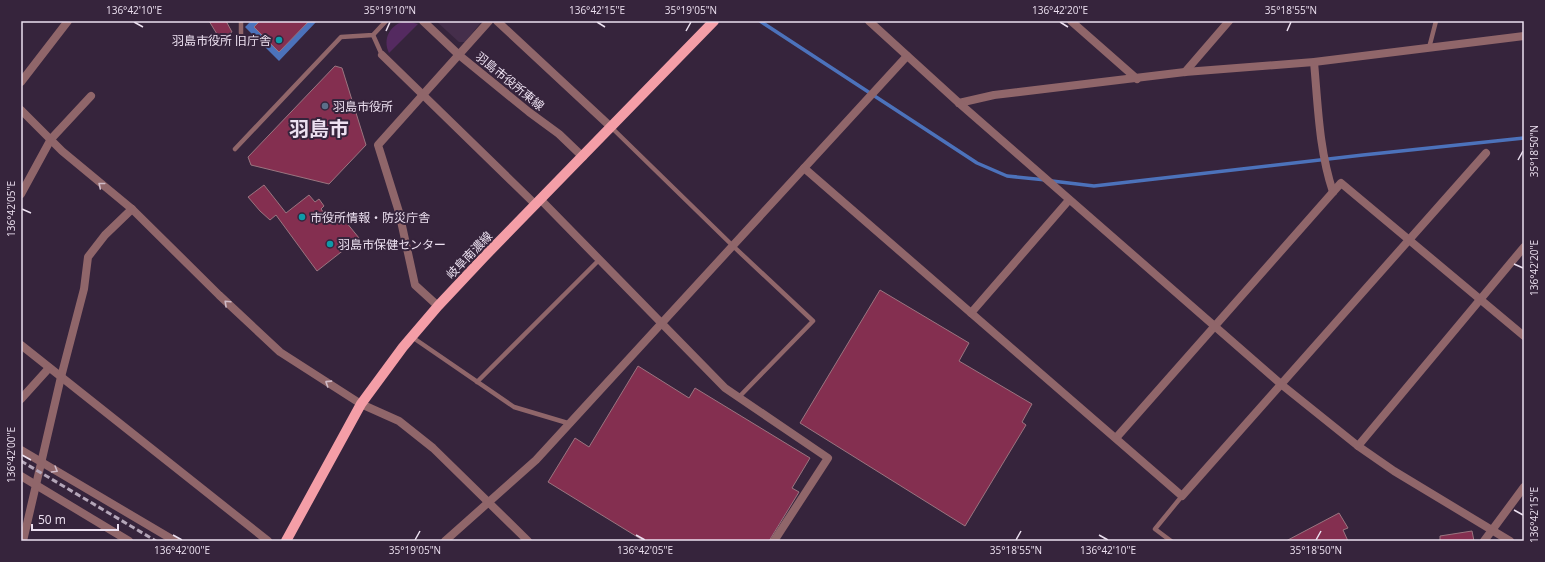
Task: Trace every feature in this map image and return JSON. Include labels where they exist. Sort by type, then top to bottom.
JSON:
[{"type":"main road","name":"岐阜南濃線","points":[[286,541],[361,404],[412,337],[438,306],[714,21]]},
{"type":"street","points":[[21,82],[68,21]]},
{"type":"street","name":"羽島市役所東線","points":[[423,21],[459,55],[529,112],[559,134],[582,157]]},
{"type":"street","points":[[438,306],[415,285],[398,212],[378,145],[489,21]]},
{"type":"street","points":[[497,21],[612,128]]},
{"type":"street","points":[[869,21],[959,103],[1213,327],[1282,385],[1358,446],[1394,471],[1510,541]]},
{"type":"street","points":[[1071,21],[1137,79]]},
{"type":"street","points":[[1185,72],[1229,21]]},
{"type":"street","points":[[959,103],[994,95],[1137,79],[1185,72],[1314,62],[1524,36]]},
{"type":"street","points":[[382,55],[422,95],[600,259],[725,388],[828,458],[774,541]]},
{"type":"street","points":[[445,541],[536,460],[907,56]]},
{"type":"street","points":[[1314,62],[1320,137],[1327,176],[1333,192]]},
{"type":"street","points":[[21,194],[51,140],[92,96]]},
{"type":"street","points":[[21,110],[85,172],[132,209],[219,295],[280,352],[361,404],[399,421],[433,448],[490,502],[528,541]]},
{"type":"street","points":[[804,168],[1182,496],[1282,385],[1486,153]]},
{"type":"street","points":[[1116,438],[1340,183],[1524,336]]},
{"type":"street","points":[[971,313],[1068,199]]},
{"type":"street","points":[[23,541],[61,377],[84,289],[88,257],[104,235],[132,209]]},
{"type":"street","points":[[1358,446],[1524,247]]},
{"type":"street","points":[[21,345],[268,541]]},
{"type":"street","points":[[21,399],[49,368]]},
{"type":"street","points":[[21,450],[175,541]]},
{"type":"street","points":[[21,476],[129,541]]},
{"type":"street","points":[[1484,541],[1524,487]]},
{"type":"lane","points":[[241,21],[241,40]]},
{"type":"lane","points":[[235,149],[341,37],[373,35],[386,21]]},
{"type":"lane","points":[[1429,48],[1436,21]]},
{"type":"lane","points":[[373,35],[382,55]]},
{"type":"lane","points":[[612,128],[733,246],[813,321],[739,397]]},
{"type":"lane","points":[[477,382],[600,259]]},
{"type":"lane","points":[[412,337],[514,407],[570,424]]},
{"type":"lane","points":[[1171,541],[1155,529],[1182,496]]},
{"type":"shaded area","points":[[406,21],[418,24],[389,53],[386,43],[389,33],[396,25]]},
{"type":"shaded area","points":[[436,21],[482,21],[465,42],[459,42]]},
{"type":"water","points":[[251,21],[260,21],[254,27],[279,52],[309,21],[317,21],[279,61],[245,27]]},
{"type":"building","points":[[209,21],[226,21],[232,32],[220,39]]},
{"type":"building","name":"羽島市役所 旧庁舎","points":[[260,21],[309,21],[279,52],[254,27]]},
{"type":"building","name":"羽島市役所","points":[[335,66],[342,68],[366,145],[329,184],[251,165],[248,157]]},
{"type":"building","points":[[264,185],[286,213],[309,195],[315,202],[319,199],[324,206],[321,209],[332,224],[342,217],[359,238],[317,271],[276,215],[270,220],[248,197]]},
{"type":"building","points":[[880,290],[969,343],[959,361],[1032,404],[1022,422],[1026,425],[965,526],[800,423]]},
{"type":"building","points":[[638,366],[689,398],[695,388],[810,458],[792,488],[799,492],[769,541],[644,541],[548,482],[575,438],[589,447]]},
{"type":"building","points":[[1339,513],[1348,528],[1343,530],[1348,541],[1286,541]]},
{"type":"building","points":[[1472,531],[1474,541],[1440,541],[1440,536]]},
{"type":"waterway","points":[[760,21],[977,163],[1007,176],[1046,180]]},
{"type":"waterway","points":[[1052,181],[1094,186],[1524,138]]},
{"type":"railway","points":[[21,461],[156,541]]},
{"type":"place","name":"羽島市役所 旧庁舎","points":[[279,40]]},
{"type":"place","name":"羽島市役所","points":[[325,106]]},
{"type":"place","name":"市役所情報・防災庁舎","points":[[302,217]]},
{"type":"place","name":"羽島市保健センター","points":[[330,244]]},
{"type":"district","name":"羽島市","points":[[319,128]]}]
